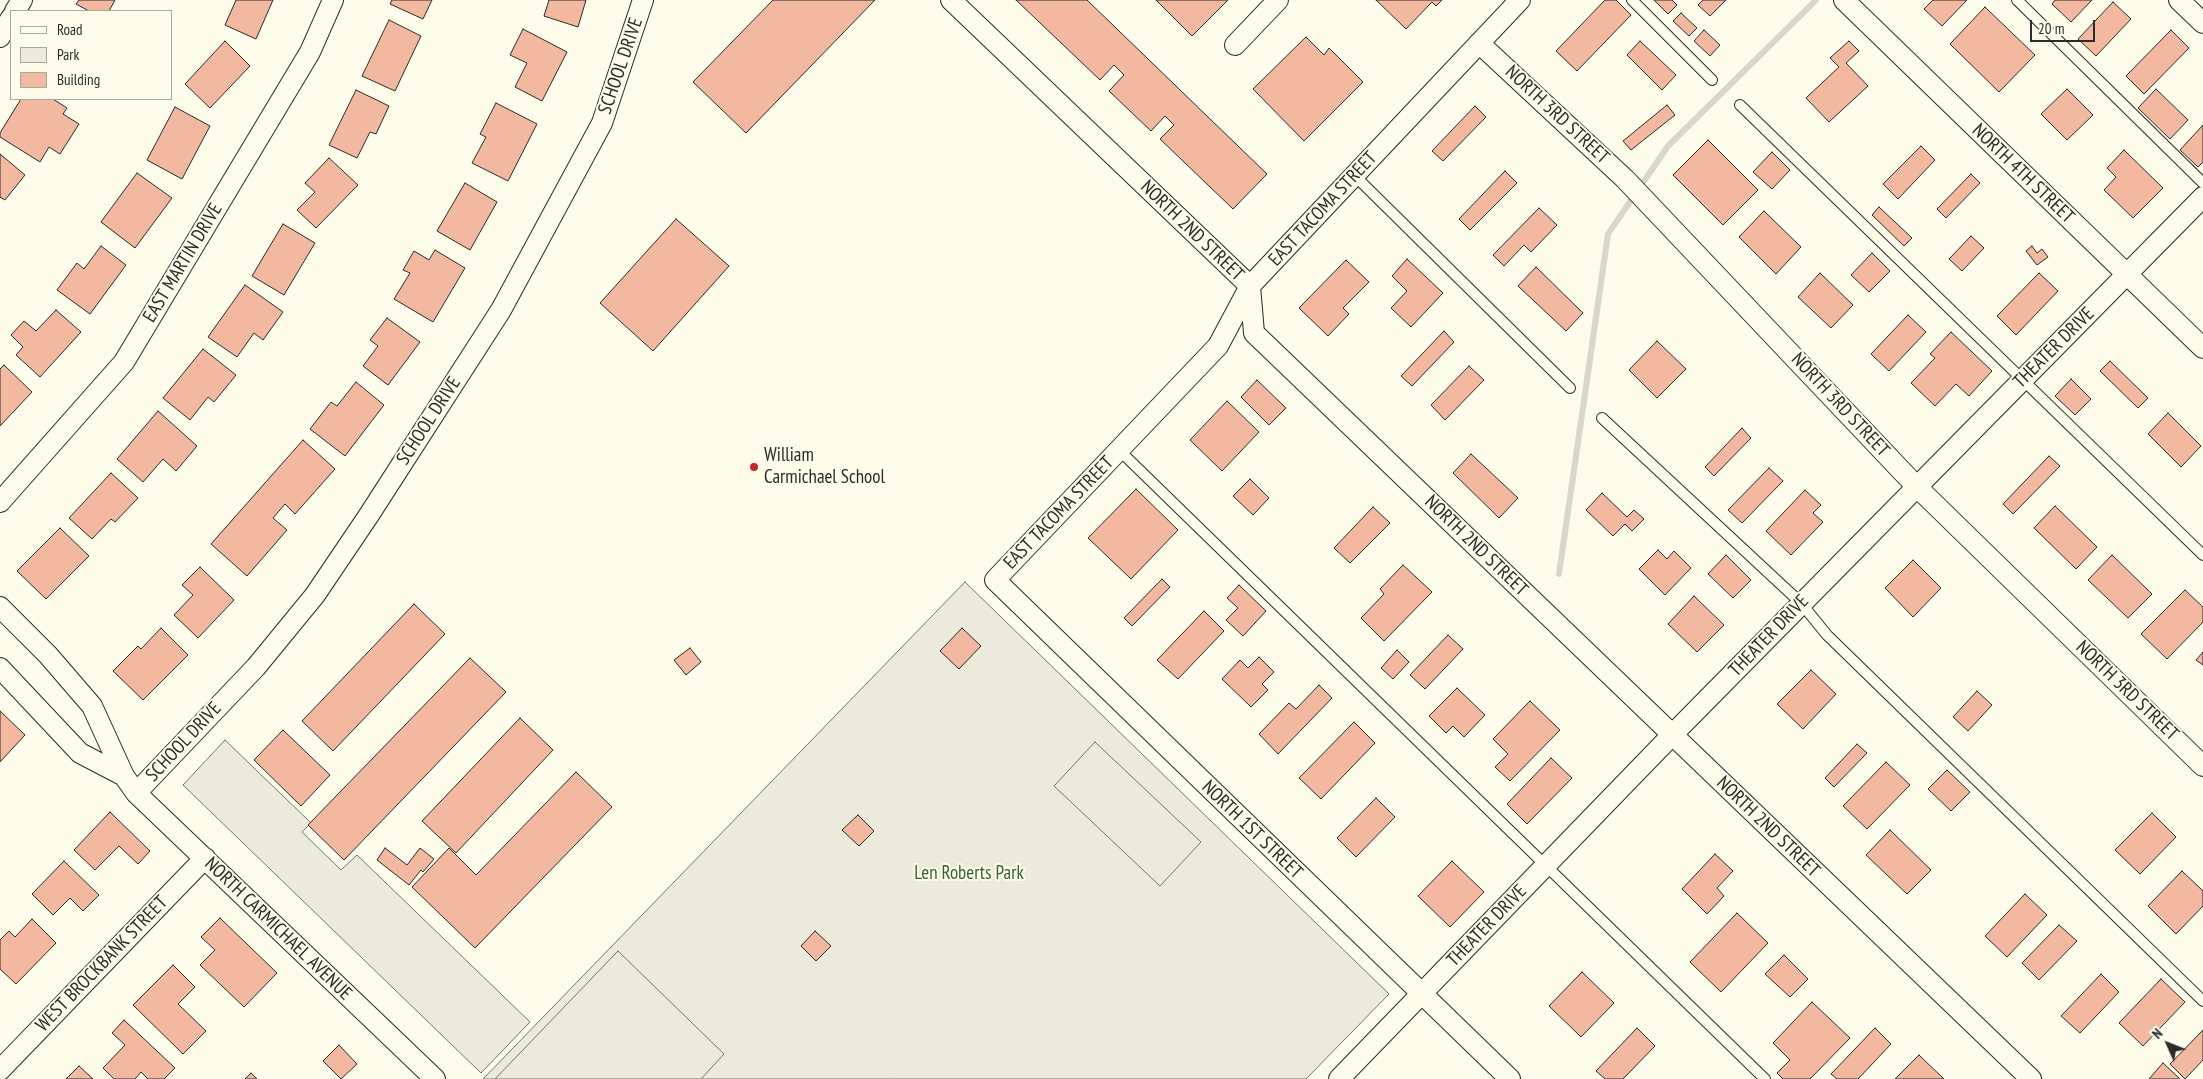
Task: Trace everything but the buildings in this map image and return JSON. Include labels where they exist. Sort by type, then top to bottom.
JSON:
[{"type":"street","name":"EAST MARTIN DRIVE","points":[[0,502],[124,362],[310,52],[332,0]]},
{"type":"street","name":"SCHOOL DRIVE","points":[[136,793],[256,667],[315,594],[369,515],[490,326],[602,123],[643,0]]},
{"type":"street","name":"NORTH 2ND STREET","points":[[951,0],[1250,286],[1254,333],[2031,1079]]},
{"type":"street","points":[[1235,45],[1278,0]]},
{"type":"street","name":"EAST TACOMA STREET","points":[[995,580],[1218,346],[1250,286],[1520,0]]},
{"type":"street","name":"NORTH 4TH STREET","points":[[1844,0],[2203,348]]},
{"type":"street","points":[[2180,0],[2203,23]]},
{"type":"street","points":[[0,37],[10,20]]},
{"type":"street","name":"NORTH 3RD STREET","points":[[1479,43],[1625,179],[1916,486],[2203,766]]},
{"type":"street","name":"THEATER DRIVE","points":[[1339,1079],[1672,735],[2203,197]]},
{"type":"street","name":"NORTH 1ST STREET","points":[[995,580],[1421,995],[1510,1079]]},
{"type":"street","name":"NORTH CARMICHAEL AVENUE","points":[[0,607],[48,655],[92,706],[124,776],[136,793],[435,1079]]},
{"type":"street","name":"NORTH CARMICHAEL AVENUE","points":[[0,668],[80,753],[124,776]]},
{"type":"street","name":"WEST BROCKBANK STREET","points":[[0,1070],[205,858]]},
{"type":"lane","points":[[1632,0],[1712,80]]},
{"type":"lane","points":[[2017,0],[2203,183]]},
{"type":"lane","points":[[1740,105],[2203,555]]},
{"type":"lane","points":[[1354,175],[1570,388]]},
{"type":"lane","points":[[1602,418],[1801,604],[1827,635],[2203,1001]]},
{"type":"lane","points":[[1119,450],[1765,1079]]},
{"type":"green space","name":"Len Roberts Park","points":[[965,582],[1389,994],[1306,1079],[483,1079]]},
{"type":"shaded area","points":[[225,740],[311,823],[302,832],[341,870],[357,855],[530,1022],[481,1073],[183,785]]},
{"type":"shaded area","points":[[1095,742],[1201,842],[1160,886],[1054,786]]},
{"type":"shaded area","points":[[618,951],[724,1054],[701,1079],[495,1079]]},
{"type":"waterway","points":[[1559,574],[1608,234],[1668,146],[1816,0]]},
{"type":"place","name":"William Carmichael School","points":[[754,467]]}]
